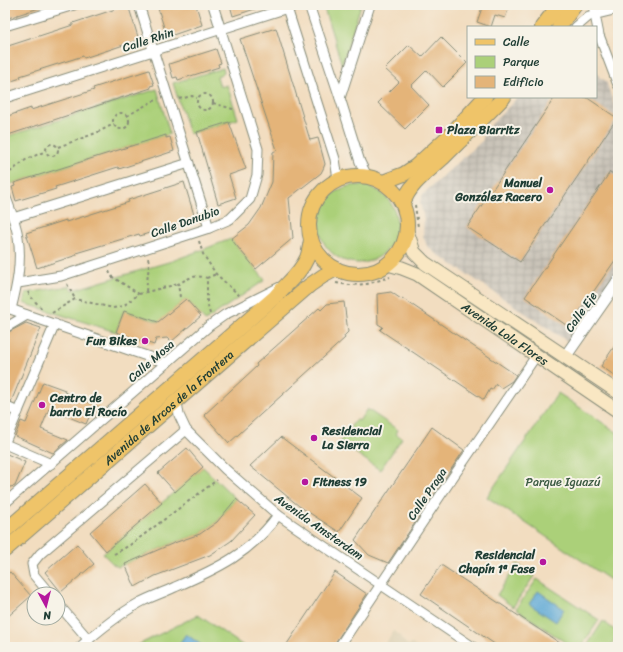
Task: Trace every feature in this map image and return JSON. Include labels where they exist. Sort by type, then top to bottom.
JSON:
[{"type":"main road","points":[[543,26],[558,5]]},
{"type":"main road","points":[[560,26],[575,5]]},
{"type":"main road","points":[[383,182],[404,174],[416,166],[450,134],[484,98]]},
{"type":"main road","points":[[409,204],[383,182],[367,176],[350,176],[338,179],[325,187],[319,194],[311,209],[309,218],[311,240],[319,255],[336,269],[353,274],[364,274],[381,269],[391,270],[402,248],[413,232],[406,214],[409,204],[405,197],[416,183],[503,98]]},
{"type":"main road","name":"Avenida Lola Flores","points":[[413,232],[414,252],[422,260],[618,392]]},
{"type":"main road","name":"Avenida de Arcos de la Frontera","points":[[5,531],[258,312],[299,272],[307,258],[311,240]]},
{"type":"main road","name":"Avenida Lola Flores","points":[[391,270],[402,268],[417,274],[618,411]]},
{"type":"main road","name":"Avenida de Arcos de la Frontera","points":[[5,550],[310,286],[323,276],[336,269]]},
{"type":"street","points":[[5,26],[74,5]]},
{"type":"street","points":[[139,5],[209,228]]},
{"type":"street","name":"Calle Danubio","points":[[22,282],[65,275],[209,228],[230,219],[250,199],[257,175],[258,149],[213,5]]},
{"type":"street","name":"Calle Rhin","points":[[5,98],[286,7],[297,5]]},
{"type":"street","points":[[309,5],[360,162],[367,176]]},
{"type":"street","points":[[340,98],[370,5]]},
{"type":"street","points":[[286,7],[335,159],[338,179]]},
{"type":"street","points":[[594,9],[597,26]]},
{"type":"street","points":[[577,26],[594,9],[618,9]]},
{"type":"street","points":[[598,34],[617,80]]},
{"type":"street","points":[[14,218],[189,162]]},
{"type":"street","points":[[5,196],[14,218],[18,238],[22,282],[8,308],[27,315],[47,318],[55,324],[167,363]]},
{"type":"street","name":"Calle Eje","points":[[565,357],[618,281]]},
{"type":"street","name":"Calle Mosa","points":[[7,498],[51,464],[213,323],[226,314],[286,284]]},
{"type":"street","points":[[5,328],[27,315]]},
{"type":"street","points":[[51,464],[5,443],[55,324]]},
{"type":"street","name":"Calle Praga","points":[[339,647],[536,356]]},
{"type":"street","name":"Avenida Amsterdam","points":[[177,402],[179,415],[186,430],[225,469],[278,515],[473,647]]},
{"type":"street","points":[[5,406],[18,412]]},
{"type":"street","points":[[43,586],[34,575],[32,564],[40,554],[186,430]]},
{"type":"street","points":[[80,647],[139,603],[205,574],[235,558],[267,530],[278,515]]},
{"type":"street","points":[[66,613],[89,640]]},
{"type":"path","points":[[202,94],[207,94],[212,97],[213,103],[209,110],[203,110],[197,106],[197,98],[202,94]]},
{"type":"path","points":[[127,116],[129,123],[124,128],[117,128],[114,124],[114,118],[117,115],[122,114],[127,116],[153,101],[192,96],[197,98]]},
{"type":"path","points":[[213,103],[247,113]]},
{"type":"path","points":[[58,147],[96,133],[114,124]]},
{"type":"path","points":[[46,151],[46,147],[50,144],[56,144],[58,147]]},
{"type":"path","points":[[46,151],[50,156],[54,156],[58,154],[58,147]]},
{"type":"path","points":[[5,176],[27,159],[46,151]]},
{"type":"path","points":[[409,204],[418,220],[413,232]]},
{"type":"path","points":[[196,232],[203,254],[216,274],[231,286],[247,304]]},
{"type":"path","points":[[146,292],[149,265],[147,248]]},
{"type":"path","points":[[106,262],[111,276],[139,294]]},
{"type":"path","points":[[329,286],[337,283],[349,285],[367,284],[391,270]]},
{"type":"path","points":[[22,282],[47,318],[75,299],[113,308],[123,306],[139,294],[178,284],[187,278],[198,275],[206,278],[216,274]]},
{"type":"path","points":[[65,275],[67,284],[75,299]]},
{"type":"path","points":[[206,278],[207,302],[213,323]]},
{"type":"path","points":[[178,284],[180,297]]},
{"type":"path","points":[[114,554],[130,545],[217,480]]},
{"type":"shaded area","points":[[597,72],[599,77],[606,81],[618,117],[618,276],[570,343],[427,246],[423,236],[424,219],[420,202],[423,194],[483,140],[483,133],[517,98],[597,98]]},
{"type":"shaded area","points":[[394,631],[401,636],[402,640],[408,645],[412,644],[417,647],[383,647]]},
{"type":"green space","points":[[323,5],[361,5],[342,65]]},
{"type":"green space","points":[[223,68],[224,73],[217,76],[220,87],[227,85],[238,119],[189,134],[173,83]]},
{"type":"green space","points":[[157,89],[170,134],[11,184],[5,169],[5,137]]},
{"type":"green space","points":[[358,185],[373,188],[380,192],[390,202],[394,209],[397,224],[394,239],[390,246],[380,256],[373,260],[358,263],[343,260],[336,256],[326,246],[322,239],[319,224],[322,209],[326,202],[336,192],[343,188]]},
{"type":"green space","points":[[231,239],[265,280],[205,321],[186,299],[159,322],[124,311],[116,332],[23,303],[26,293],[70,286],[73,290],[172,261]]},
{"type":"green space","name":"Parque Iguazú","points":[[558,393],[618,433],[618,585],[487,497]]},
{"type":"green space","points":[[367,409],[398,430],[396,434],[402,438],[380,470],[340,442],[356,419],[359,421]]},
{"type":"green space","points":[[203,467],[236,499],[217,522],[200,534],[174,543],[118,567],[103,554]]},
{"type":"green space","points":[[517,564],[534,576],[513,607],[497,595]]},
{"type":"green space","points":[[537,579],[599,620],[581,647],[572,647],[516,609]]},
{"type":"green space","points":[[198,615],[245,647],[204,647],[186,634],[177,647],[134,647]]},
{"type":"green space","points":[[603,621],[618,633],[618,635],[610,647],[586,647]]},
{"type":"water","points":[[538,591],[564,609],[556,622],[529,604]]},
{"type":"water","points":[[186,634],[204,647],[177,647]]},
{"type":"building","points":[[5,5],[42,5],[42,7],[5,19]]},
{"type":"building","points":[[128,5],[139,40],[84,58],[83,56],[20,76],[21,78],[5,83],[5,47]]},
{"type":"building","points":[[157,5],[196,5],[202,25],[167,37]]},
{"type":"building","points":[[230,5],[260,5],[261,7],[233,16]]},
{"type":"building","points":[[483,5],[510,5],[505,18],[495,15],[491,26],[477,22]]},
{"type":"building","points":[[276,28],[310,140],[318,138],[325,164],[321,173],[289,198],[293,238],[256,269],[231,239],[249,225],[261,208],[272,182],[273,152],[277,150],[240,39]]},
{"type":"building","points":[[441,37],[467,63],[443,87],[427,70],[411,86],[429,105],[405,129],[378,103],[399,82],[385,69],[409,45],[422,57]]},
{"type":"building","points":[[216,49],[221,63],[218,64],[219,67],[178,80],[177,77],[173,78],[169,64]]},
{"type":"building","points":[[149,70],[154,85],[150,86],[151,88],[5,136],[5,117],[94,90],[93,88]]},
{"type":"building","points":[[554,98],[587,98],[617,118],[520,262],[467,227]]},
{"type":"building","points":[[229,122],[246,169],[229,175],[236,198],[218,204],[197,132]]},
{"type":"building","points":[[166,135],[166,138],[170,137],[174,151],[119,169],[118,167],[55,187],[56,189],[16,201],[12,187],[15,186],[14,183]]},
{"type":"building","points":[[610,172],[618,177],[618,256],[569,327],[525,297]]},
{"type":"building","points":[[184,182],[195,218],[140,236],[139,234],[76,253],[77,255],[37,268],[26,233],[129,202],[128,200]]},
{"type":"building","points":[[391,292],[516,375],[512,381],[501,388],[496,384],[492,390],[490,389],[484,400],[380,330],[383,327],[378,324],[377,294]]},
{"type":"building","points":[[186,299],[201,316],[171,342],[167,338],[156,339],[154,345],[116,332],[124,311],[158,322]]},
{"type":"building","points":[[344,302],[348,332],[344,336],[345,338],[229,443],[204,415],[257,366],[256,364],[319,308],[321,310],[327,304]]},
{"type":"building","points":[[26,323],[41,328],[11,402],[5,400],[5,334]]},
{"type":"building","points":[[618,341],[618,378],[601,366]]},
{"type":"building","points":[[43,382],[65,390],[64,392],[99,407],[97,415],[94,417],[90,415],[86,424],[49,409],[41,429],[68,440],[53,453],[15,436],[21,421],[26,423]]},
{"type":"building","points":[[432,427],[464,450],[388,563],[369,555],[355,540]]},
{"type":"building","name":"Fitness 19","points":[[281,437],[362,498],[339,532],[299,506],[250,466]]},
{"type":"building","points":[[187,448],[203,467],[175,492],[158,473]]},
{"type":"building","points":[[7,454],[25,462],[15,486],[5,488],[5,460]]},
{"type":"building","points":[[145,484],[162,503],[106,551],[90,532]]},
{"type":"building","points":[[236,499],[255,515],[231,541],[210,555],[155,576],[135,587],[125,564],[174,543],[200,534],[217,522]]},
{"type":"building","points":[[77,544],[94,564],[66,588],[66,586],[56,586],[45,572]]},
{"type":"building","points":[[441,565],[566,647],[499,647],[421,594]]},
{"type":"building","points":[[10,572],[26,590],[26,600],[5,619],[5,576]]},
{"type":"building","points":[[335,572],[367,594],[333,646],[285,647]]},
{"type":"place","name":"Plaza Biarritz","points":[[439,130]]},
{"type":"place","name":"Manuel González Racero","points":[[550,190]]},
{"type":"place","name":"Fun Bikes","points":[[145,341]]},
{"type":"place","name":"Centro de barrio El Rocío","points":[[42,405]]},
{"type":"place","name":"Residencial La Sierra","points":[[314,438]]},
{"type":"place","name":"Fitness 19","points":[[305,482]]},
{"type":"place","name":"Residencial Chapín 1ª Fase","points":[[543,562]]}]
